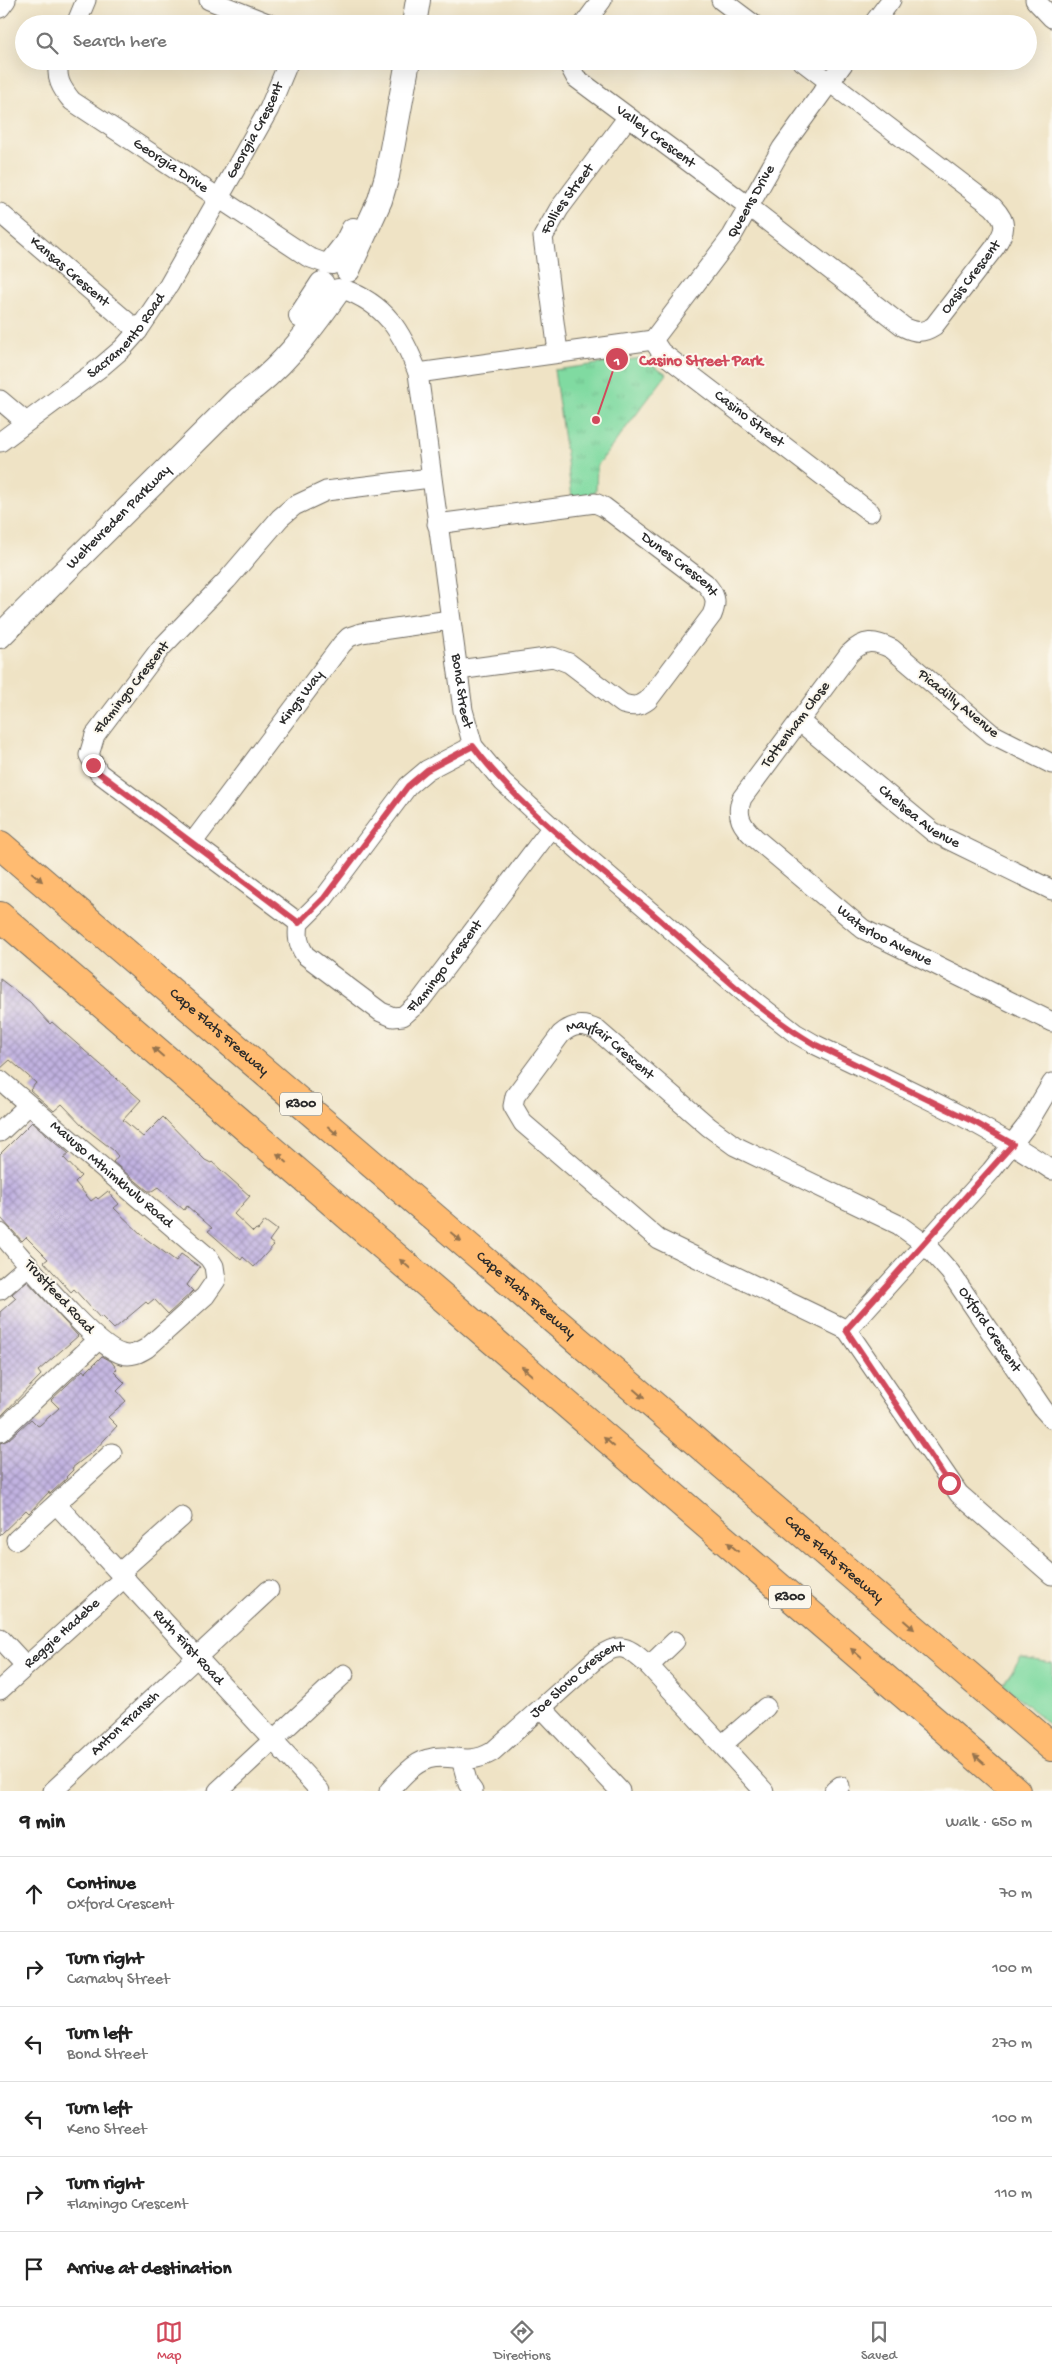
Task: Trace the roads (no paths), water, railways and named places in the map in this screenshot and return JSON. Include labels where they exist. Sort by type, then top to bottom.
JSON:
[{"type":"highway","name":"Cape Flats Freeway","points":[[0,846],[1052,1747]]},
{"type":"highway","name":"R300","points":[[0,916],[1016,1791]]},
{"type":"street","points":[[0,8],[6,0]]},
{"type":"street","points":[[80,15],[86,0]]},
{"type":"street","points":[[209,0],[247,15]]},
{"type":"street","points":[[416,15],[418,0]]},
{"type":"street","points":[[591,15],[602,0]]},
{"type":"street","points":[[721,0],[741,15]]},
{"type":"street","points":[[880,15],[891,0]]},
{"type":"street","points":[[1035,0],[1052,18]]},
{"type":"street","name":"Georgia Drive","points":[[58,70],[58,79],[62,90],[72,101],[334,277]]},
{"type":"street","name":"Georgia Crescent","points":[[218,198],[269,109],[285,70]]},
{"type":"street","name":"Weltevreden Parkway","points":[[0,636],[238,399],[257,386],[292,352],[334,277],[364,239],[380,200],[406,70]]},
{"type":"street","name":"Valley Crescent","points":[[572,70],[576,78],[748,206]]},
{"type":"street","points":[[814,70],[829,82]]},
{"type":"street","name":"Queens Drive","points":[[654,340],[732,236],[782,148],[838,70]]},
{"type":"street","name":"Oasis Crescent","points":[[748,206],[904,327],[915,332],[925,332],[934,326],[994,247],[1003,233],[1005,225],[1001,216],[993,207],[829,82]]},
{"type":"street","name":"Follies Street","points":[[558,352],[543,237],[559,209],[628,117]]},
{"type":"street","name":"Sacramento Road","points":[[0,442],[101,367],[122,349],[138,331],[169,285],[218,198]]},
{"type":"street","name":"Kansas Crescent","points":[[0,213],[138,331]]},
{"type":"street","name":"Bond Street","points":[[334,277],[386,316],[399,330],[418,373],[430,478],[463,710],[473,746],[503,782],[552,827],[753,1000],[795,1033],[976,1123],[1013,1144],[1052,1170]]},
{"type":"street","points":[[418,373],[654,340]]},
{"type":"street","name":"Casino Street","points":[[654,340],[661,352],[870,512]]},
{"type":"street","points":[[0,400],[26,422]]},
{"type":"street","name":"Flamingo Crescent","points":[[430,478],[326,491],[294,506],[280,518],[227,580],[160,649],[95,734],[90,745],[89,755],[99,773],[299,923],[297,936],[305,955],[381,1012],[393,1017],[403,1016],[420,1001],[552,827]]},
{"type":"street","name":"Dunes Crescent","points":[[438,524],[595,503],[604,507],[705,583],[716,598],[716,606],[712,615],[648,700],[641,706],[634,707],[623,704],[569,663],[553,657],[458,670]]},
{"type":"street","name":"Kings Way","points":[[193,842],[346,641],[361,633],[450,620]]},
{"type":"street","name":"Tottenham Close","points":[[739,819],[738,808],[742,798],[848,654],[858,646],[868,642]]},
{"type":"street","name":"Picadilly Avenue","points":[[868,642],[880,643],[892,650],[992,734],[1052,764]]},
{"type":"street","name":"Chelsea Avenue","points":[[799,721],[933,832],[1052,890]]},
{"type":"street","points":[[299,923],[324,898],[408,786],[427,770],[473,746]]},
{"type":"street","name":"Waterloo Avenue","points":[[739,819],[744,828],[755,838],[863,929],[1052,1022]]},
{"type":"street","name":"Mayfair Crescent","points":[[846,1330],[658,1239],[523,1123],[513,1106],[515,1096],[561,1034],[568,1027],[578,1024],[587,1025],[597,1030],[719,1135],[735,1146],[899,1225],[925,1244]]},
{"type":"street","name":"Mavuso Mthimkhulu Road","points":[[0,1080],[209,1258],[216,1273],[216,1280],[205,1296],[146,1348],[138,1353],[122,1355]]},
{"type":"street","points":[[1052,1083],[1027,1125],[1013,1144],[846,1330],[959,1494],[1052,1575]]},
{"type":"street","points":[[0,1132],[29,1105]]},
{"type":"street","name":"Trustfeed Road","points":[[0,1233],[98,1340],[122,1355]]},
{"type":"street","name":"Oxford Crescent","points":[[925,1244],[950,1272],[1043,1409],[1052,1418]]},
{"type":"street","points":[[0,1290],[29,1265]]},
{"type":"street","points":[[0,1432],[98,1340]]},
{"type":"street","points":[[16,1540],[112,1453]]},
{"type":"street","name":"Ruth First Road","points":[[56,1504],[320,1791]]},
{"type":"street","name":"Reggie Hadebe","points":[[0,1690],[182,1517]]},
{"type":"street","name":"Anton Fransch","points":[[53,1791],[269,1590]]},
{"type":"street","points":[[0,1638],[26,1666]]},
{"type":"street","points":[[649,1666],[675,1641]]},
{"type":"street","name":"Joe Slovo Crescent","points":[[389,1791],[409,1771],[427,1759],[445,1757],[461,1759],[480,1758],[492,1752],[597,1658],[615,1647],[623,1647],[649,1666],[764,1791]]},
{"type":"street","points":[[218,1791],[344,1674]]},
{"type":"street","points":[[722,1745],[766,1707]]},
{"type":"street","points":[[542,1708],[620,1791]]},
{"type":"street","points":[[461,1759],[468,1784],[473,1791]]},
{"type":"place","name":"Casino Street Park","points":[[596,420]]}]
